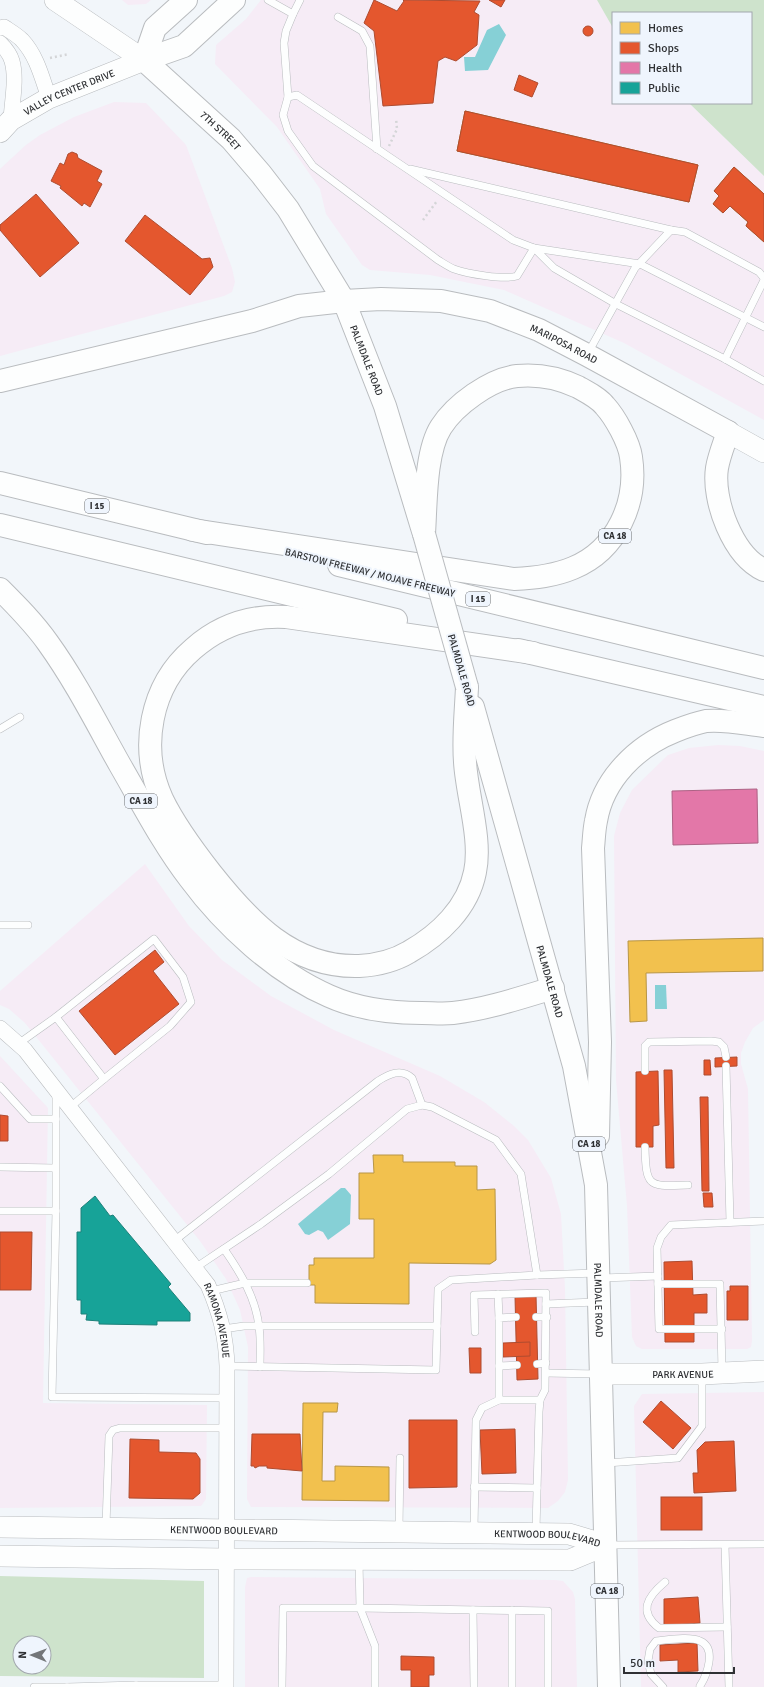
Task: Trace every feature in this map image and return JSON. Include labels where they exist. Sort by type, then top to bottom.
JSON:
[{"type":"main road","points":[[144,60],[155,28],[186,0]]},
{"type":"main road","points":[[144,60],[184,46],[234,0]]},
{"type":"main road","name":"7TH STREET","points":[[144,60],[231,139],[261,174],[288,209],[344,301]]},
{"type":"main road","name":"MARIPOSA ROAD","points":[[0,381],[252,321],[299,306],[381,299],[441,301],[490,311],[539,330],[728,432]]},
{"type":"main road","name":"PALMDALE ROAD","points":[[344,301],[385,406],[424,534],[574,1066],[596,1185],[609,1687]]},
{"type":"main road","name":"CA 18","points":[[193,530],[514,579],[542,578],[574,568],[596,555],[616,534],[627,511],[632,485],[631,456],[618,425],[605,405],[589,393],[565,381],[542,377],[516,376],[498,382],[475,394],[456,409],[440,428],[432,448],[424,534]]},
{"type":"main road","points":[[728,432],[717,469],[718,502],[739,549],[759,568],[764,570]]},
{"type":"main road","name":"BARSTOW FREEWAY / MOJAVE FREEWAY","points":[[0,483],[764,668]]},
{"type":"main road","points":[[0,525],[764,707]]},
{"type":"main road","name":"CA 18","points":[[0,589],[31,621],[61,662],[162,836],[189,878],[212,906],[233,928],[250,944],[293,976],[312,988],[346,1002],[362,1007],[404,1013],[451,1014],[477,1009],[553,988]]},
{"type":"main road","points":[[467,687],[465,762],[477,851],[475,873],[467,894],[459,909],[449,922],[422,945],[392,960],[365,966],[336,965],[310,958],[282,945],[267,934],[239,907],[200,860],[173,820],[155,781],[150,753],[150,732],[156,704],[161,690],[169,676],[188,653],[211,635],[238,622],[262,617],[286,617],[533,653]]},
{"type":"main road","points":[[596,1185],[600,1042],[593,848],[596,820],[605,793],[619,770],[643,749],[664,736],[689,725],[707,721],[764,726]]},
{"type":"street","name":"7TH STREET","points":[[55,0],[144,60]]},
{"type":"street","points":[[0,28],[4,27],[22,40],[29,49],[49,98]]},
{"type":"street","points":[[0,43],[8,52],[12,60],[13,87],[6,126]]},
{"type":"street","name":"VALLEY CENTER DRIVE","points":[[6,126],[49,98],[144,60]]},
{"type":"street","name":"MARIPOSA ROAD","points":[[728,432],[764,452]]},
{"type":"street","name":"RAMONA AVENUE","points":[[0,1028],[25,1050],[56,1092],[195,1268],[208,1285],[220,1313],[227,1344],[226,1686]]},
{"type":"street","name":"PARK AVENUE","points":[[602,1374],[764,1372]]},
{"type":"street","name":"KENTWOOD BOULEVARD","points":[[0,1527],[569,1534],[606,1545]]},
{"type":"street","name":"KENTWOOD BOULEVARD","points":[[0,1556],[226,1560],[570,1560],[606,1545]]},
{"type":"lane","points":[[268,0],[293,14]]},
{"type":"lane","points":[[300,0],[286,31],[284,44],[288,97],[284,109],[284,121],[288,131],[313,166],[438,260],[454,269],[500,278],[510,278],[517,276],[534,248]]},
{"type":"lane","points":[[338,17],[362,32],[370,46],[377,149]]},
{"type":"lane","points":[[288,97],[297,95],[513,240],[534,248],[640,264],[764,327]]},
{"type":"lane","points":[[406,168],[684,232],[759,272],[764,279],[725,359]]},
{"type":"lane","points":[[587,355],[635,268],[671,230]]},
{"type":"lane","points":[[534,248],[554,268],[616,304],[725,359],[764,381]]},
{"type":"lane","points":[[0,730],[20,717]]},
{"type":"lane","points":[[0,925],[28,925]]},
{"type":"lane","points":[[18,1044],[56,1017],[154,939],[182,977],[191,1002],[170,1026],[69,1108]]},
{"type":"lane","points":[[56,1017],[104,1079]]},
{"type":"lane","points":[[646,1072],[645,1046],[649,1042],[719,1042],[724,1047],[726,1057]]},
{"type":"lane","points":[[726,1066],[730,1222]]},
{"type":"lane","points":[[174,1241],[378,1081],[388,1075],[400,1072],[412,1078],[422,1105]]},
{"type":"lane","points":[[0,1086],[30,1118],[56,1119]]},
{"type":"lane","points":[[56,1092],[56,1211],[52,1397],[227,1398]]},
{"type":"lane","points":[[195,1268],[261,1224],[329,1174],[407,1109],[422,1105],[432,1107],[496,1140],[521,1174],[537,1275]]},
{"type":"lane","points":[[645,1147],[646,1170],[648,1177],[653,1183],[660,1186],[688,1185]]},
{"type":"lane","points":[[0,1167],[55,1168]]},
{"type":"lane","points":[[0,1211],[56,1211]]},
{"type":"lane","points":[[722,1329],[659,1329],[657,1248],[661,1237],[671,1226],[764,1221]]},
{"type":"lane","points":[[224,1249],[238,1270],[252,1297],[259,1326],[260,1367]]},
{"type":"lane","points":[[227,1366],[436,1370],[438,1289],[450,1280],[537,1275],[599,1276],[720,1284],[722,1329],[702,1426],[678,1458],[604,1463]]},
{"type":"lane","points":[[211,1291],[245,1284],[307,1283]]},
{"type":"lane","points":[[474,1332],[474,1295],[546,1293],[546,1373],[545,1390],[540,1400],[535,1533]]},
{"type":"lane","points":[[498,1294],[499,1400]]},
{"type":"lane","points":[[546,1304],[600,1302]]},
{"type":"lane","points":[[499,1318],[516,1317]]},
{"type":"lane","points":[[536,1317],[546,1317]]},
{"type":"lane","points":[[224,1329],[244,1326],[437,1326]]},
{"type":"lane","points":[[537,1364],[546,1363]]},
{"type":"lane","points":[[499,1366],[517,1365]]},
{"type":"lane","points":[[546,1373],[602,1374]]},
{"type":"lane","points":[[474,1532],[476,1420],[482,1408],[499,1400],[540,1400]]},
{"type":"lane","points":[[106,1529],[109,1436],[113,1430],[120,1428],[227,1428]]},
{"type":"lane","points":[[399,1532],[400,1458]]},
{"type":"lane","points":[[474,1488],[537,1488]]},
{"type":"lane","points":[[606,1545],[764,1544]]},
{"type":"lane","points":[[725,1545],[729,1687]]},
{"type":"lane","points":[[358,1560],[360,1608],[375,1646],[374,1687]]},
{"type":"lane","points":[[665,1582],[650,1596],[646,1605],[650,1621],[659,1628],[727,1627]]},
{"type":"lane","points":[[282,1687],[283,1608],[548,1611],[548,1687]]},
{"type":"lane","points":[[473,1610],[474,1687]]},
{"type":"lane","points":[[512,1610],[512,1687]]},
{"type":"lane","points":[[663,1687],[651,1674],[648,1661],[650,1649],[656,1641],[692,1639],[701,1641],[707,1648],[709,1663],[707,1674],[700,1686]]},
{"type":"lane","points":[[34,1687],[226,1686]]},
{"type":"path","points":[[49,58],[69,54]]},
{"type":"path","points":[[385,154],[397,129],[396,118]]},
{"type":"path","points":[[423,220],[437,200]]},
{"type":"shaded area","points":[[122,0],[151,0],[146,4],[128,5]]},
{"type":"shaded area","points":[[261,0],[597,0],[612,26],[612,104],[690,104],[764,176],[764,420],[624,343],[504,290],[430,275],[370,270],[362,265],[326,214],[320,189],[277,127],[215,64],[216,45],[246,19]]},
{"type":"shaded area","points":[[114,102],[146,103],[186,145],[232,268],[235,282],[232,292],[224,296],[0,356],[0,169],[26,145],[40,135],[74,117]]},
{"type":"shaded area","points":[[718,745],[740,746],[764,751],[764,1020],[753,1028],[741,1053],[741,1064],[748,1089],[752,1341],[751,1347],[747,1349],[642,1349],[636,1346],[632,1337],[627,1206],[616,1080],[614,836],[620,813],[632,790],[668,755],[689,748]]},
{"type":"shaded area","points":[[145,864],[189,926],[222,960],[271,996],[334,1030],[440,1076],[484,1102],[514,1126],[528,1140],[551,1178],[561,1214],[565,1289],[568,1480],[565,1492],[558,1501],[548,1508],[251,1507],[247,1499],[248,1347],[240,1310],[226,1279],[200,1241],[25,1023],[9,1009],[0,1005],[0,991]]},
{"type":"shaded area","points":[[0,1056],[48,1108],[43,1403],[207,1405],[206,1499],[201,1506],[0,1508]]},
{"type":"shaded area","points":[[764,1392],[764,1687],[641,1687],[634,1406],[642,1394]]},
{"type":"shaded area","points":[[247,1578],[563,1581],[573,1592],[575,1599],[577,1687],[245,1687],[245,1587]]},
{"type":"green space","points":[[597,0],[764,0],[764,176],[690,104],[752,104],[752,12],[612,12],[612,26]]},
{"type":"green space","points":[[0,1576],[204,1581],[204,1678],[0,1676]]},
{"type":"water","points":[[499,24],[506,35],[488,70],[465,71],[464,57],[475,57],[487,30]]},
{"type":"water","points":[[655,985],[666,985],[667,1009],[655,1009]]},
{"type":"water","points":[[341,1188],[345,1188],[351,1195],[350,1224],[328,1240],[323,1232],[318,1230],[309,1235],[305,1234],[298,1224]]},
{"type":"building: Homes","points":[[465,111],[698,165],[689,202],[457,151]]},
{"type":"building: Homes","points":[[734,167],[764,194],[764,242],[746,226],[748,222],[730,206],[723,213],[713,204],[719,196],[714,191]]},
{"type":"building: Homes","points":[[763,938],[763,971],[646,973],[647,1021],[630,1022],[628,941]]},
{"type":"building: Homes","points":[[373,1155],[403,1155],[403,1162],[455,1162],[455,1166],[477,1166],[477,1190],[495,1189],[496,1260],[490,1264],[409,1263],[409,1304],[315,1303],[315,1285],[309,1285],[309,1265],[314,1265],[314,1258],[374,1258],[374,1219],[359,1219],[359,1173],[374,1173]]},
{"type":"building: Homes","points":[[303,1403],[338,1403],[337,1412],[323,1412],[322,1481],[335,1481],[335,1466],[389,1467],[389,1501],[302,1500]]},
{"type":"building: Shops","points":[[374,0],[397,11],[404,1],[403,0],[480,1],[474,12],[479,15],[477,45],[456,61],[445,57],[438,61],[433,103],[383,106],[374,31],[364,23]]},
{"type":"building: Shops","points":[[489,0],[505,0],[501,7]]},
{"type":"building: Shops","points":[[586,26],[590,26],[592,27],[592,35],[586,36],[583,33],[583,29]]},
{"type":"building: Shops","points":[[519,75],[538,83],[532,97],[514,90]]},
{"type":"building: Shops","points":[[465,111],[698,165],[689,202],[457,151]]},
{"type":"building: Shops","points":[[72,152],[77,154],[78,158],[102,171],[97,181],[102,184],[90,207],[84,203],[82,206],[60,188],[61,186],[51,181],[60,163],[64,165],[68,154]]},
{"type":"building: Shops","points":[[734,167],[764,194],[764,242],[746,226],[748,222],[730,206],[723,213],[713,204],[719,196],[714,191]]},
{"type":"building: Shops","points":[[36,194],[79,243],[40,277],[0,230],[0,225]]},
{"type":"building: Shops","points":[[145,215],[202,259],[210,258],[213,267],[190,295],[125,241]]},
{"type":"building: Shops","points":[[155,950],[164,962],[153,971],[179,1004],[115,1055],[79,1011]]},
{"type":"building: Shops","points":[[737,1057],[737,1066],[715,1067],[715,1058]]},
{"type":"building: Shops","points":[[704,1060],[710,1060],[711,1075],[704,1075]]},
{"type":"building: Shops","points":[[664,1070],[672,1070],[674,1168],[666,1168]]},
{"type":"building: Shops","points":[[658,1071],[659,1125],[653,1126],[653,1147],[636,1147],[636,1072]]},
{"type":"building: Shops","points":[[700,1097],[708,1097],[709,1191],[702,1191]]},
{"type":"building: Shops","points":[[0,1115],[8,1116],[8,1141],[0,1141]]},
{"type":"building: Shops","points":[[703,1193],[712,1193],[713,1207],[704,1207]]},
{"type":"building: Shops","points":[[0,1232],[32,1232],[31,1290],[0,1290]]},
{"type":"building: Shops","points":[[692,1261],[693,1295],[707,1294],[707,1313],[694,1313],[694,1342],[665,1342],[664,1262]]},
{"type":"building: Shops","points":[[730,1286],[748,1286],[748,1320],[727,1320],[727,1291],[730,1291]]},
{"type":"building: Shops","points":[[536,1295],[538,1379],[517,1380],[515,1296]]},
{"type":"building: Shops","points":[[530,1342],[530,1356],[503,1357],[503,1343]]},
{"type":"building: Shops","points":[[469,1348],[481,1348],[481,1373],[470,1373]]},
{"type":"building: Shops","points":[[661,1401],[691,1428],[673,1449],[643,1422]]},
{"type":"building: Shops","points":[[409,1420],[457,1420],[457,1487],[409,1488]]},
{"type":"building: Shops","points":[[515,1429],[516,1473],[482,1474],[480,1430]]},
{"type":"building: Shops","points":[[252,1434],[300,1434],[302,1471],[267,1468],[267,1466],[259,1466],[255,1468],[254,1466],[251,1466]]},
{"type":"building: Shops","points":[[130,1439],[159,1440],[159,1452],[196,1453],[200,1459],[200,1493],[193,1499],[129,1498]]},
{"type":"building: Shops","points":[[734,1441],[736,1491],[694,1493],[693,1473],[698,1473],[697,1450],[705,1442]]},
{"type":"building: Shops","points":[[661,1497],[702,1497],[702,1530],[661,1530]]},
{"type":"building: Shops","points":[[698,1597],[700,1623],[664,1626],[664,1599]]},
{"type":"building: Shops","points":[[697,1643],[698,1671],[678,1672],[678,1660],[660,1661],[660,1645]]},
{"type":"building: Shops","points":[[401,1656],[434,1657],[434,1675],[429,1675],[429,1687],[411,1687],[411,1670],[401,1670]]},
{"type":"building: Health","points":[[757,789],[758,843],[673,845],[672,791]]},
{"type":"building: Public","points":[[95,1196],[110,1216],[113,1215],[171,1284],[168,1287],[190,1313],[190,1321],[157,1321],[157,1325],[99,1324],[99,1321],[86,1320],[87,1314],[81,1314],[81,1300],[77,1300],[77,1232],[81,1232],[81,1208]]}]
